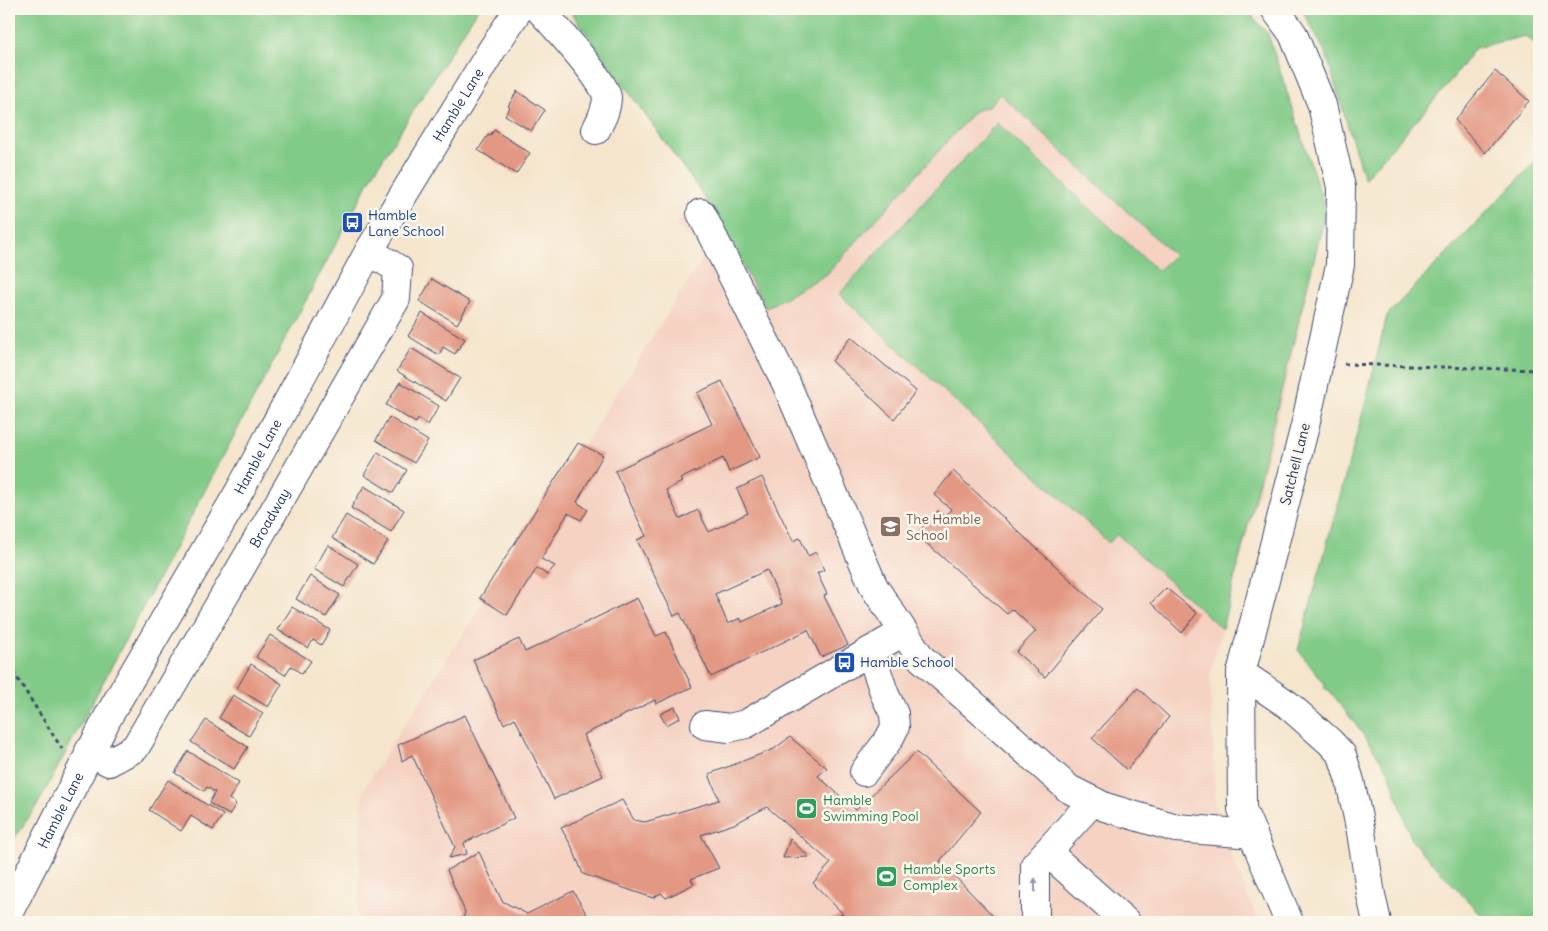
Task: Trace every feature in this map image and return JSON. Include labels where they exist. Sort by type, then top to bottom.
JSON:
[{"type":"street","name":"Hamble Lane","points":[[9,912],[89,751],[240,490],[369,251],[493,48],[519,9]]},
{"type":"street","points":[[539,9],[603,86],[607,95],[606,105],[596,130]]},
{"type":"street","name":"Satchell Lane","points":[[1275,9],[1293,34],[1322,105],[1341,187],[1340,265],[1305,426],[1241,673],[1242,809],[1289,922]]},
{"type":"street","points":[[701,213],[786,382],[874,587],[921,658],[1069,789],[1104,807],[1176,828],[1253,834]]},
{"type":"street","name":"Broadway","points":[[89,751],[109,762],[135,748],[396,299],[398,269],[369,251]]},
{"type":"street","points":[[705,725],[729,728],[746,724],[903,632]]},
{"type":"street","points":[[864,772],[889,739],[895,726],[894,714],[882,687],[870,651]]},
{"type":"street","points":[[1241,673],[1288,704],[1342,755],[1350,781],[1377,922]]},
{"type":"street","points":[[1035,922],[1035,865],[1093,801]]},
{"type":"street","points":[[1047,852],[1102,912],[1126,922]]},
{"type":"path","points":[[1318,364],[1539,370]]},
{"type":"path","points":[[9,665],[77,776]]},
{"type":"shaded area","name":"The Hamble School","points":[[569,9],[1246,9],[1268,34],[1326,211],[1277,424],[1210,674],[1216,819],[1259,922],[358,922],[363,790],[707,252],[675,225],[702,195]]},
{"type":"green space","points":[[9,9],[478,9],[372,176],[38,804],[9,846]]},
{"type":"green space","points":[[569,9],[1246,9],[1268,34],[1326,211],[1222,629],[1117,534],[1109,543],[839,294],[997,123],[1158,271],[1174,255],[1000,94],[989,106],[975,111],[827,274],[766,308],[703,195]]},
{"type":"green space","points":[[1302,9],[1539,9],[1539,47],[1525,36],[1475,48],[1446,87],[1364,179],[1326,54]]},
{"type":"green space","points":[[1539,158],[1539,922],[1488,922],[1412,841],[1389,772],[1366,738],[1330,691],[1324,688],[1325,685],[1298,650],[1365,404],[1387,315]]},
{"type":"building","points":[[1495,71],[1529,101],[1485,153],[1455,120]]},
{"type":"building","points":[[517,91],[545,110],[531,131],[505,115]]},
{"type":"building","points":[[494,130],[530,153],[516,174],[478,150],[488,135],[490,136]]},
{"type":"building","points":[[432,279],[470,302],[457,324],[419,301]]},
{"type":"building","points":[[422,313],[465,339],[455,354],[443,347],[439,355],[408,336]]},
{"type":"building","points":[[851,337],[916,391],[894,419],[832,361]]},
{"type":"building","points":[[411,348],[460,378],[446,401],[397,371]]},
{"type":"building","points":[[722,381],[760,457],[729,472],[723,458],[680,479],[682,482],[666,490],[680,519],[698,510],[709,532],[748,513],[737,489],[762,477],[793,541],[800,538],[808,556],[816,552],[824,570],[817,573],[827,594],[824,596],[848,645],[821,657],[808,630],[711,677],[680,613],[674,616],[637,540],[646,536],[615,471],[712,424],[697,393]],"holes":[[[767,570],[782,604],[742,622],[740,618],[728,624],[715,594]]]},
{"type":"building","points":[[400,382],[439,406],[428,425],[418,419],[416,423],[386,405]]},
{"type":"building","points":[[389,417],[428,441],[414,463],[376,440]]},
{"type":"building","points":[[578,443],[603,455],[577,502],[588,510],[581,520],[568,513],[541,559],[555,566],[547,575],[537,568],[507,615],[480,598]]},
{"type":"building","points":[[378,452],[407,470],[393,493],[364,475]]},
{"type":"building","points":[[953,471],[1102,609],[1045,677],[1016,652],[1036,631],[1012,609],[1007,614],[916,534],[938,511],[945,517],[951,509],[934,495]]},
{"type":"building","points":[[364,486],[404,510],[391,532],[351,508]]},
{"type":"building","points":[[346,515],[388,541],[373,564],[332,538]]},
{"type":"building","points":[[328,545],[358,564],[344,587],[314,569]]},
{"type":"building","points":[[310,576],[340,595],[326,617],[296,599]]},
{"type":"building","points":[[1166,588],[1197,613],[1182,633],[1151,603]]},
{"type":"building","points":[[637,598],[656,636],[666,632],[692,687],[656,704],[655,700],[583,735],[603,776],[554,799],[515,718],[504,724],[473,660],[519,639],[525,652]]},
{"type":"building","points":[[292,607],[330,630],[321,645],[313,640],[308,648],[278,630]]},
{"type":"building","points":[[270,635],[311,661],[302,674],[291,666],[285,675],[256,657]]},
{"type":"building","points":[[251,664],[282,684],[268,707],[237,688]]},
{"type":"building","points":[[1138,688],[1169,717],[1127,770],[1092,738]]},
{"type":"building","points":[[233,695],[263,713],[249,736],[219,718]]},
{"type":"building","points":[[675,707],[680,718],[666,725],[660,714]]},
{"type":"building","points":[[465,715],[514,818],[464,843],[467,854],[449,858],[455,847],[412,755],[402,761],[398,745]]},
{"type":"building","points":[[206,720],[248,747],[234,769],[191,742]]},
{"type":"building","points":[[790,737],[827,768],[818,776],[856,810],[916,752],[981,812],[940,861],[999,922],[824,922],[843,914],[813,883],[831,863],[767,807],[734,824],[701,835],[719,868],[691,879],[694,884],[666,898],[661,893],[653,898],[583,874],[572,847],[561,828],[622,800],[634,820],[645,822],[719,800],[709,774],[774,749]]},
{"type":"building","points":[[188,751],[239,783],[229,799],[236,804],[229,815],[209,803],[215,792],[207,787],[204,791],[175,773]]},
{"type":"building","points":[[168,780],[223,815],[213,830],[191,816],[181,831],[149,810]]},
{"type":"building","points":[[790,839],[809,857],[783,858]]},
{"type":"building","points":[[479,852],[502,901],[527,914],[573,891],[590,920],[585,922],[462,922],[465,912],[447,870]]},
{"type":"place","name":"Hamble Lane School","points":[[352,223]]},
{"type":"place","name":"The Hamble School","points":[[890,527]]},
{"type":"place","name":"Hamble School","points":[[844,662]]},
{"type":"place","name":"Hamble Swimming Pool","points":[[807,808]]},
{"type":"place","name":"Hamble Sports Complex","points":[[887,877]]}]
